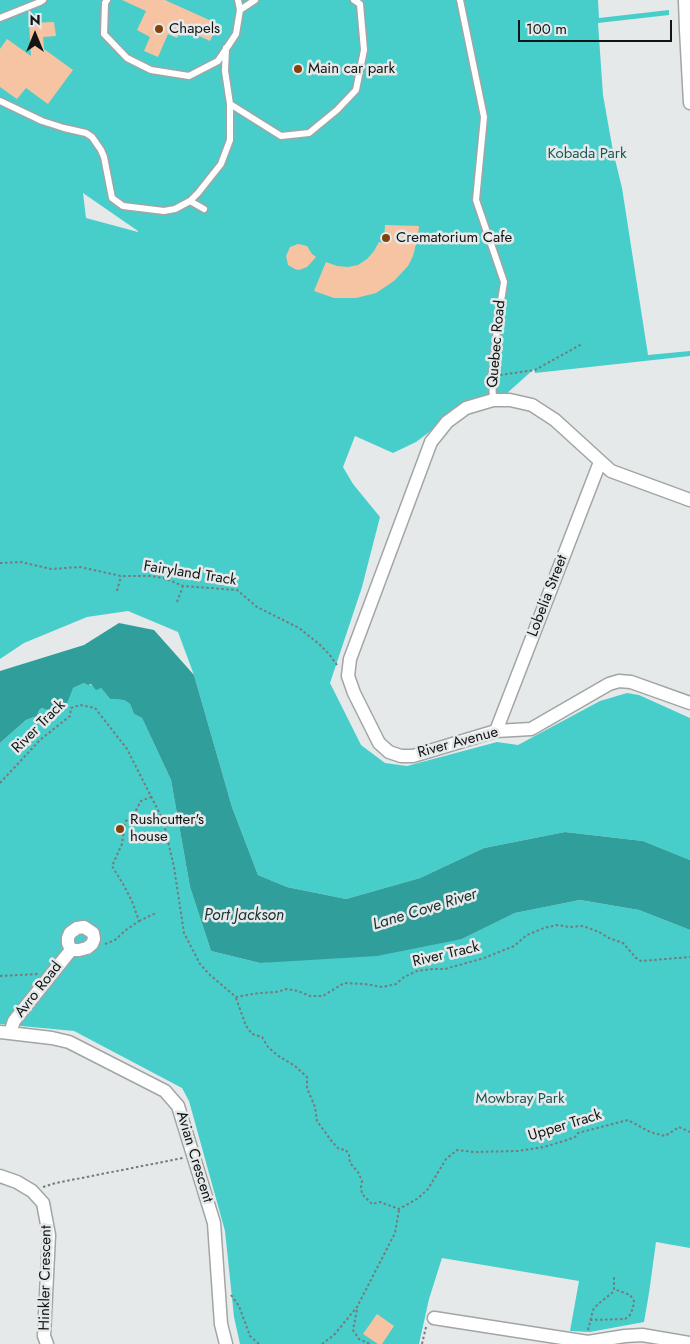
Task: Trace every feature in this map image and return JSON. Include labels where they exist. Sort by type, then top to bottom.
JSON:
[{"type":"street","points":[[685,0],[690,103]]},
{"type":"street","points":[[493,400],[510,400],[532,405],[556,420],[612,471],[690,500]]},
{"type":"street","name":"Quebec Road","points":[[348,676],[350,659],[431,442],[447,422],[466,408],[493,400]]},
{"type":"street","name":"Lobelia Street","points":[[496,731],[600,462]]},
{"type":"street","name":"River Avenue","points":[[348,676],[354,693],[379,743],[384,748],[401,756],[413,756],[496,731],[531,729],[609,684],[620,681],[631,682],[690,703]]},
{"type":"street","name":"Avro Road","points":[[84,927],[93,933],[94,939],[92,944],[86,948],[71,950],[68,942],[70,933],[77,928],[84,927]]},
{"type":"street","name":"Avro Road","points":[[5,1033],[71,950]]},
{"type":"street","name":"Avian Crescent","points":[[5,1033],[52,1038],[69,1042],[165,1092],[178,1106],[214,1223],[222,1324],[226,1344]]},
{"type":"street","points":[[0,1176],[17,1182],[32,1191]]},
{"type":"street","name":"Hinkler Crescent","points":[[32,1191],[43,1203],[49,1235],[44,1336],[48,1344]]},
{"type":"street","points":[[434,1318],[588,1342],[642,1335],[690,1344]]},
{"type":"lane","points":[[0,18],[43,0]]},
{"type":"lane","points":[[107,0],[105,3],[104,34],[127,58],[152,70],[189,76],[218,61],[236,34],[240,10],[238,0]]},
{"type":"lane","points":[[240,10],[255,0]]},
{"type":"lane","points":[[230,104],[280,136],[309,133],[337,110],[356,90],[364,50],[360,4],[354,0]]},
{"type":"lane","name":"Quebec Road","points":[[460,0],[484,117],[476,200],[504,282],[492,376],[493,400]]},
{"type":"lane","points":[[0,102],[42,120],[86,133],[92,137],[104,158],[112,198],[123,206],[164,211],[175,209],[190,201],[221,164],[230,140],[230,104],[226,71],[226,48]]},
{"type":"lane","points":[[190,201],[204,209]]},
{"type":"path","points":[[492,376],[535,370],[582,344]]},
{"type":"path","name":"Fairyland Track","points":[[0,563],[21,562],[51,569],[80,567],[121,576],[164,578],[184,586],[237,590],[257,607],[299,628],[320,646],[348,676]]},
{"type":"path","points":[[117,591],[121,576]]},
{"type":"path","points":[[177,602],[184,586]]},
{"type":"path","name":"River Track","points":[[0,783],[40,740],[70,716],[70,708],[80,705],[94,708],[127,750],[164,824],[174,867],[184,934],[200,964],[236,997],[287,989],[310,996],[323,996],[344,983],[382,987],[396,984],[404,977],[417,971],[445,969],[484,958],[514,946],[527,935],[557,925],[569,927],[583,926],[599,932],[624,943],[636,958],[641,961],[690,956]]},
{"type":"path","points":[[139,921],[127,892],[112,866],[122,844],[125,822],[135,812],[141,801],[151,797]]},
{"type":"path","points":[[92,944],[97,947],[114,940],[139,921],[156,913]]},
{"type":"path","points":[[0,976],[51,974]]},
{"type":"path","points":[[236,997],[246,1026],[252,1034],[262,1037],[268,1047],[307,1077],[307,1088],[315,1106],[317,1121],[333,1143],[339,1149],[346,1150],[350,1155],[350,1163],[362,1180],[362,1194],[372,1204],[380,1202],[400,1209],[395,1233],[358,1307],[334,1335],[322,1344]]},
{"type":"path","name":"Upper Track","points":[[400,1209],[417,1199],[428,1189],[446,1159],[457,1150],[518,1152],[544,1147],[568,1140],[575,1137],[578,1133],[628,1120],[650,1132],[665,1136],[679,1127],[690,1132]]},
{"type":"path","points":[[32,1191],[56,1183],[193,1155]]},
{"type":"path","points":[[588,1342],[588,1332],[593,1310],[612,1293],[614,1289],[614,1276]]},
{"type":"path","points":[[590,1320],[625,1318],[630,1315],[634,1301],[630,1295],[614,1289]]},
{"type":"path","points":[[219,1293],[231,1295],[239,1306],[250,1336],[259,1344]]},
{"type":"path","points":[[358,1307],[353,1330],[359,1339],[370,1344]]},
{"type":"path","points":[[422,1344],[426,1326],[434,1318]]},
{"type":"green space","name":"Kobada Park","points":[[0,0],[598,0],[599,18],[669,10],[669,15],[598,23],[603,95],[622,188],[648,355],[690,351],[690,356],[535,373],[534,369],[505,395],[460,409],[416,442],[393,453],[355,436],[343,467],[353,484],[380,517],[362,587],[330,683],[361,745],[385,763],[407,766],[497,742],[518,745],[600,701],[627,693],[639,695],[690,718],[690,860],[643,841],[565,832],[484,848],[420,878],[346,899],[287,887],[258,875],[232,807],[194,675],[178,632],[128,611],[87,617],[24,643],[0,659]],"holes":[[[83,193],[138,231],[86,218]]]},
{"type":"green space","name":"Mowbray Park","points":[[84,683],[101,688],[110,699],[124,700],[130,704],[134,714],[142,718],[171,780],[190,887],[211,951],[260,963],[462,939],[515,913],[580,900],[639,910],[690,930],[690,1248],[656,1242],[644,1322],[590,1332],[570,1331],[579,1281],[442,1258],[429,1299],[419,1344],[240,1344],[234,1317],[225,1231],[189,1101],[182,1088],[74,1031],[0,1024],[0,743],[26,720],[37,716],[42,708],[52,712],[73,688]]},
{"type":"water","name":"Port Jackson","points":[[119,623],[154,630],[194,675],[232,807],[258,875],[287,887],[346,899],[420,878],[484,848],[565,832],[643,841],[690,860],[690,930],[639,910],[580,900],[515,913],[462,939],[377,956],[260,963],[211,951],[190,887],[171,780],[142,718],[134,714],[130,704],[124,700],[110,699],[101,688],[96,690],[91,684],[84,683],[73,688],[64,711],[52,712],[42,708],[37,716],[26,720],[0,743],[0,671],[84,645]]},
{"type":"building","name":"Chapels","points":[[122,0],[165,0],[218,24],[210,41],[182,28],[177,38],[168,34],[158,57],[144,51],[150,37],[137,30],[146,11]]},
{"type":"building","points":[[54,22],[56,36],[43,37],[44,49],[73,70],[48,104],[26,88],[17,99],[0,87],[0,49],[7,39],[31,56],[29,23]]},
{"type":"building","points":[[385,225],[419,226],[413,256],[408,266],[394,281],[376,293],[356,298],[334,298],[314,291],[326,262],[337,266],[348,267],[358,265],[367,259],[379,242],[384,243]]},
{"type":"building","points":[[298,244],[307,246],[316,257],[307,267],[299,270],[288,265],[286,256],[290,247]]},
{"type":"building","points":[[377,1314],[394,1326],[382,1344],[378,1344],[363,1334]]},
{"type":"place","name":"Chapels","points":[[159,29]]},
{"type":"place","name":"Main car park","points":[[298,69]]},
{"type":"place","name":"Crematorium Cafe","points":[[386,238]]},
{"type":"place","name":"Rushcutter's house","points":[[120,829]]},
{"type":"water label","name":"Lane Cove River","points":[[425,910]]}]
